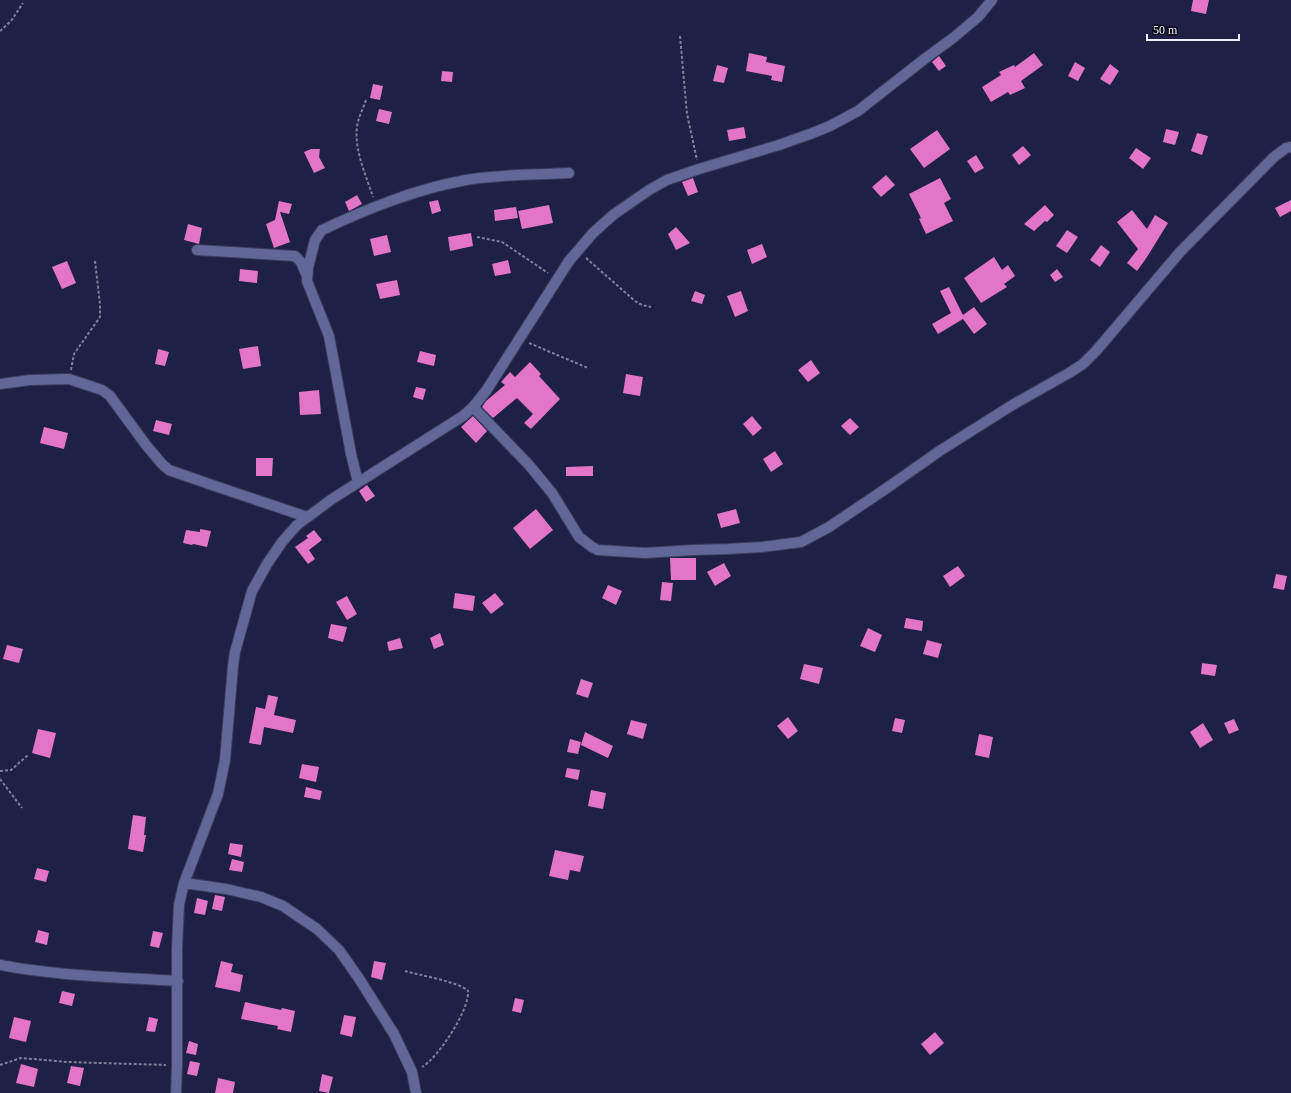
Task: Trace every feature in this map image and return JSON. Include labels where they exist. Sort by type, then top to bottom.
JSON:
[{"type":"street","points":[[176,1093],[178,981],[177,948],[179,905],[184,883],[218,794],[225,760],[235,652],[252,591],[267,564],[282,542],[307,517],[332,499],[463,416],[473,407],[486,391],[569,261],[594,233],[633,200],[667,180],[699,168],[779,145],[804,136],[830,126],[858,111],[978,18],[992,0]]},
{"type":"street","points":[[473,407],[529,465],[549,489],[579,537],[598,550],[645,553],[762,548],[801,542],[829,527],[941,450],[1014,404],[1069,374],[1083,364],[1096,351],[1180,252],[1274,157],[1286,148],[1291,147]]},
{"type":"street","points":[[307,276],[315,240],[322,230],[376,206],[414,193],[466,180],[570,173]]},
{"type":"street","points":[[197,250],[295,256],[301,262],[307,276],[309,287],[329,336],[351,454],[358,482]]},
{"type":"street","points":[[0,384],[30,380],[69,379],[102,390],[110,396],[146,445],[169,470],[307,517]]},
{"type":"street","points":[[184,883],[261,896],[283,906],[317,929],[339,950],[394,1034],[412,1072],[416,1093]]},
{"type":"street","points":[[0,965],[18,969],[47,972],[178,981]]},
{"type":"path","points":[[0,31],[11,21],[23,2]]},
{"type":"path","points":[[680,36],[687,114],[699,168]]},
{"type":"path","points":[[366,100],[357,127],[358,145],[361,160],[376,206]]},
{"type":"path","points":[[477,237],[502,242],[557,280]]},
{"type":"path","points":[[578,251],[635,300],[642,305],[651,307]]},
{"type":"path","points":[[69,379],[74,354],[100,317],[95,261]]},
{"type":"path","points":[[519,338],[588,368]]},
{"type":"path","points":[[0,771],[11,770],[28,755]]},
{"type":"path","points":[[0,779],[22,808]]},
{"type":"path","points":[[405,971],[464,987],[468,991],[464,1011],[436,1056],[425,1065],[412,1072]]},
{"type":"path","points":[[0,1065],[21,1058],[120,1065],[177,1065]]},
{"type":"building","points":[[1193,0],[1209,0],[1206,14],[1191,11]]},
{"type":"building","points":[[749,53],[767,57],[766,62],[785,66],[782,82],[771,80],[772,76],[746,71]]},
{"type":"building","points":[[1034,53],[1043,65],[1021,81],[1025,88],[1010,95],[1008,92],[991,102],[982,87],[1001,75],[999,72],[1014,65],[1015,67]]},
{"type":"building","points":[[939,56],[946,66],[939,71],[932,62]]},
{"type":"building","points":[[1075,62],[1085,68],[1078,81],[1068,76]]},
{"type":"building","points":[[1110,64],[1119,71],[1110,85],[1100,79]]},
{"type":"building","points":[[717,65],[728,68],[724,83],[713,81]]},
{"type":"building","points":[[442,71],[453,72],[452,82],[441,81]]},
{"type":"building","points":[[373,84],[383,86],[380,100],[370,98]]},
{"type":"building","points":[[379,109],[392,112],[389,124],[376,121]]},
{"type":"building","points":[[744,127],[746,138],[729,141],[727,130]]},
{"type":"building","points":[[1166,129],[1179,132],[1175,145],[1163,142]]},
{"type":"building","points":[[937,130],[950,149],[924,168],[910,149]]},
{"type":"building","points":[[1197,133],[1208,136],[1202,155],[1191,151]]},
{"type":"building","points":[[1023,146],[1031,155],[1019,165],[1012,155]]},
{"type":"building","points":[[1136,148],[1151,158],[1143,169],[1129,158]]},
{"type":"building","points":[[311,149],[320,149],[319,157],[325,168],[314,173],[304,152]]},
{"type":"building","points":[[976,155],[984,168],[975,173],[967,161]]},
{"type":"building","points":[[886,175],[895,185],[881,197],[872,187]]},
{"type":"building","points":[[693,178],[698,192],[688,196],[682,182]]},
{"type":"building","points":[[940,178],[951,199],[944,203],[953,221],[926,234],[919,219],[921,218],[909,194]]},
{"type":"building","points":[[357,195],[362,204],[349,211],[345,202]]},
{"type":"building","points":[[438,200],[441,211],[432,214],[429,202]]},
{"type":"building","points":[[1291,200],[1291,211],[1280,217],[1275,208]]},
{"type":"building","points":[[279,201],[292,204],[289,214],[280,212],[290,242],[274,248],[266,224],[275,220]]},
{"type":"building","points":[[549,205],[553,223],[522,229],[518,211]]},
{"type":"building","points":[[1045,205],[1054,215],[1047,222],[1045,221],[1034,231],[1024,224]]},
{"type":"building","points":[[516,207],[518,218],[495,221],[494,210]]},
{"type":"building","points":[[1132,210],[1147,229],[1155,215],[1168,223],[1137,271],[1127,263],[1138,249],[1117,222]]},
{"type":"building","points":[[188,224],[202,228],[199,244],[184,240]]},
{"type":"building","points":[[676,227],[690,243],[676,250],[668,234]]},
{"type":"building","points":[[1067,230],[1078,237],[1067,253],[1056,246]]},
{"type":"building","points":[[471,233],[473,246],[450,251],[448,237]]},
{"type":"building","points":[[387,235],[391,252],[374,256],[370,239]]},
{"type":"building","points":[[762,244],[767,257],[752,264],[747,250]]},
{"type":"building","points":[[1101,245],[1110,252],[1100,267],[1090,260]]},
{"type":"building","points":[[994,257],[1002,270],[1008,265],[1015,276],[1004,284],[1007,287],[981,303],[964,278]]},
{"type":"building","points":[[508,260],[511,273],[495,276],[492,264]]},
{"type":"building","points":[[67,261],[76,283],[62,289],[52,267]]},
{"type":"building","points":[[240,269],[258,271],[257,283],[239,281]]},
{"type":"building","points":[[1057,269],[1063,277],[1055,282],[1050,275]]},
{"type":"building","points":[[397,280],[400,295],[380,299],[376,284]]},
{"type":"building","points":[[949,287],[963,315],[974,307],[987,324],[974,334],[963,319],[938,334],[932,324],[951,313],[940,291]]},
{"type":"building","points":[[695,291],[705,295],[702,304],[691,301]]},
{"type":"building","points":[[741,291],[748,311],[735,317],[727,296]]},
{"type":"building","points":[[258,346],[261,366],[243,369],[239,349]]},
{"type":"building","points":[[158,349],[169,352],[165,366],[155,364]]},
{"type":"building","points":[[420,351],[436,355],[434,366],[417,362]]},
{"type":"building","points":[[811,360],[820,373],[808,382],[798,370]]},
{"type":"building","points":[[530,362],[541,374],[539,376],[560,399],[531,429],[524,423],[533,414],[517,398],[493,418],[482,407],[486,401],[505,385],[501,382],[510,372],[515,377]]},
{"type":"building","points":[[626,374],[643,377],[640,396],[623,393]]},
{"type":"building","points":[[416,387],[426,389],[423,400],[413,397]]},
{"type":"building","points":[[319,390],[321,414],[300,415],[299,392]]},
{"type":"building","points":[[473,416],[487,431],[476,443],[461,427]]},
{"type":"building","points":[[752,416],[762,428],[753,436],[743,424]]},
{"type":"building","points":[[850,418],[859,427],[850,435],[841,426]]},
{"type":"building","points":[[156,420],[172,424],[169,435],[153,431]]},
{"type":"building","points":[[44,427],[68,433],[64,449],[40,443]]},
{"type":"building","points":[[775,451],[783,464],[771,472],[763,459]]},
{"type":"building","points":[[256,458],[273,458],[272,476],[256,476]]},
{"type":"building","points":[[593,466],[593,476],[566,476],[566,467]]},
{"type":"building","points":[[367,485],[375,496],[366,502],[359,491]]},
{"type":"building","points":[[536,509],[553,530],[530,549],[513,528]]},
{"type":"building","points":[[736,509],[740,523],[721,528],[717,514]]},
{"type":"building","points":[[200,529],[211,531],[207,547],[183,543],[186,530],[200,532]]},
{"type":"building","points":[[314,530],[322,540],[309,550],[315,559],[308,564],[295,547],[308,538],[306,536]]},
{"type":"building","points":[[670,558],[696,558],[696,580],[671,580]]},
{"type":"building","points":[[724,563],[731,576],[715,586],[707,572]]},
{"type":"building","points":[[958,566],[965,576],[950,587],[943,576]]},
{"type":"building","points":[[1276,574],[1287,576],[1284,590],[1273,588]]},
{"type":"building","points":[[662,582],[673,583],[671,601],[660,600]]},
{"type":"building","points":[[608,585],[622,591],[616,605],[602,598]]},
{"type":"building","points":[[455,593],[475,596],[473,611],[453,608]]},
{"type":"building","points":[[495,593],[504,604],[491,614],[482,603]]},
{"type":"building","points":[[347,596],[357,614],[347,620],[336,602]]},
{"type":"building","points":[[906,618],[923,621],[922,631],[904,628]]},
{"type":"building","points":[[331,624],[347,627],[343,642],[328,638]]},
{"type":"building","points":[[868,628],[882,635],[875,652],[860,646]]},
{"type":"building","points":[[440,633],[444,645],[434,649],[430,638]]},
{"type":"building","points":[[400,638],[403,648],[389,651],[387,642]]},
{"type":"building","points":[[927,640],[942,644],[938,658],[923,654]]},
{"type":"building","points":[[7,645],[23,649],[19,663],[3,659]]},
{"type":"building","points":[[1202,663],[1217,665],[1215,676],[1201,674]]},
{"type":"building","points":[[804,664],[823,668],[819,684],[800,679]]},
{"type":"building","points":[[581,679],[593,683],[588,698],[576,694]]},
{"type":"building","points":[[268,695],[278,697],[274,715],[296,720],[293,733],[264,727],[261,745],[249,743],[256,707],[265,709]]},
{"type":"building","points":[[788,717],[798,731],[788,739],[777,726]]},
{"type":"building","points":[[895,718],[905,720],[902,733],[892,731]]},
{"type":"building","points":[[1234,719],[1239,730],[1229,734],[1224,723]]},
{"type":"building","points":[[631,720],[647,724],[643,739],[627,734]]},
{"type":"building","points":[[1203,723],[1213,740],[1200,748],[1190,732]]},
{"type":"building","points":[[38,729],[56,733],[50,758],[32,753]]},
{"type":"building","points":[[585,732],[613,746],[608,758],[581,745]]},
{"type":"building","points":[[979,734],[993,737],[989,758],[975,755]]},
{"type":"building","points":[[570,739],[581,742],[578,754],[567,752]]},
{"type":"building","points":[[302,764],[319,767],[316,782],[299,778]]},
{"type":"building","points":[[567,768],[580,770],[578,780],[565,777]]},
{"type":"building","points":[[306,787],[322,791],[320,800],[304,797]]},
{"type":"building","points":[[591,790],[606,793],[603,809],[588,806]]},
{"type":"building","points":[[133,815],[146,817],[144,835],[146,835],[143,852],[128,849]]},
{"type":"building","points":[[230,843],[243,845],[241,857],[228,854]]},
{"type":"building","points":[[555,850],[584,856],[580,872],[570,870],[568,880],[549,876]]},
{"type":"building","points":[[232,859],[244,862],[242,872],[229,870]]},
{"type":"building","points":[[37,868],[49,871],[46,882],[34,879]]},
{"type":"building","points":[[215,895],[225,897],[222,911],[212,909]]},
{"type":"building","points":[[197,898],[208,901],[205,915],[194,913]]},
{"type":"building","points":[[38,930],[49,933],[47,945],[35,942]]},
{"type":"building","points":[[153,931],[163,933],[159,948],[150,946]]},
{"type":"building","points":[[221,961],[233,964],[231,972],[243,975],[240,992],[215,987]]},
{"type":"building","points":[[374,961],[386,963],[382,980],[371,977]]},
{"type":"building","points":[[62,991],[75,994],[72,1006],[59,1003]]},
{"type":"building","points":[[515,998],[524,1000],[521,1013],[512,1011]]},
{"type":"building","points":[[245,1002],[281,1010],[282,1008],[295,1011],[291,1032],[277,1029],[278,1026],[241,1019]]},
{"type":"building","points":[[344,1015],[356,1017],[352,1037],[340,1034]]},
{"type":"building","points":[[14,1017],[31,1021],[26,1042],[9,1038]]},
{"type":"building","points":[[149,1017],[158,1019],[155,1032],[146,1031]]},
{"type":"building","points":[[935,1032],[944,1043],[930,1055],[921,1044]]},
{"type":"building","points":[[189,1041],[198,1044],[196,1055],[186,1053]]},
{"type":"building","points":[[190,1061],[200,1063],[197,1076],[187,1074]]},
{"type":"building","points":[[21,1064],[38,1069],[34,1087],[16,1083]]},
{"type":"building","points":[[71,1066],[84,1068],[80,1086],[67,1083]]},
{"type":"building","points":[[322,1074],[333,1077],[329,1093],[319,1091]]},
{"type":"building","points":[[218,1078],[235,1082],[233,1093],[215,1093]]}]
